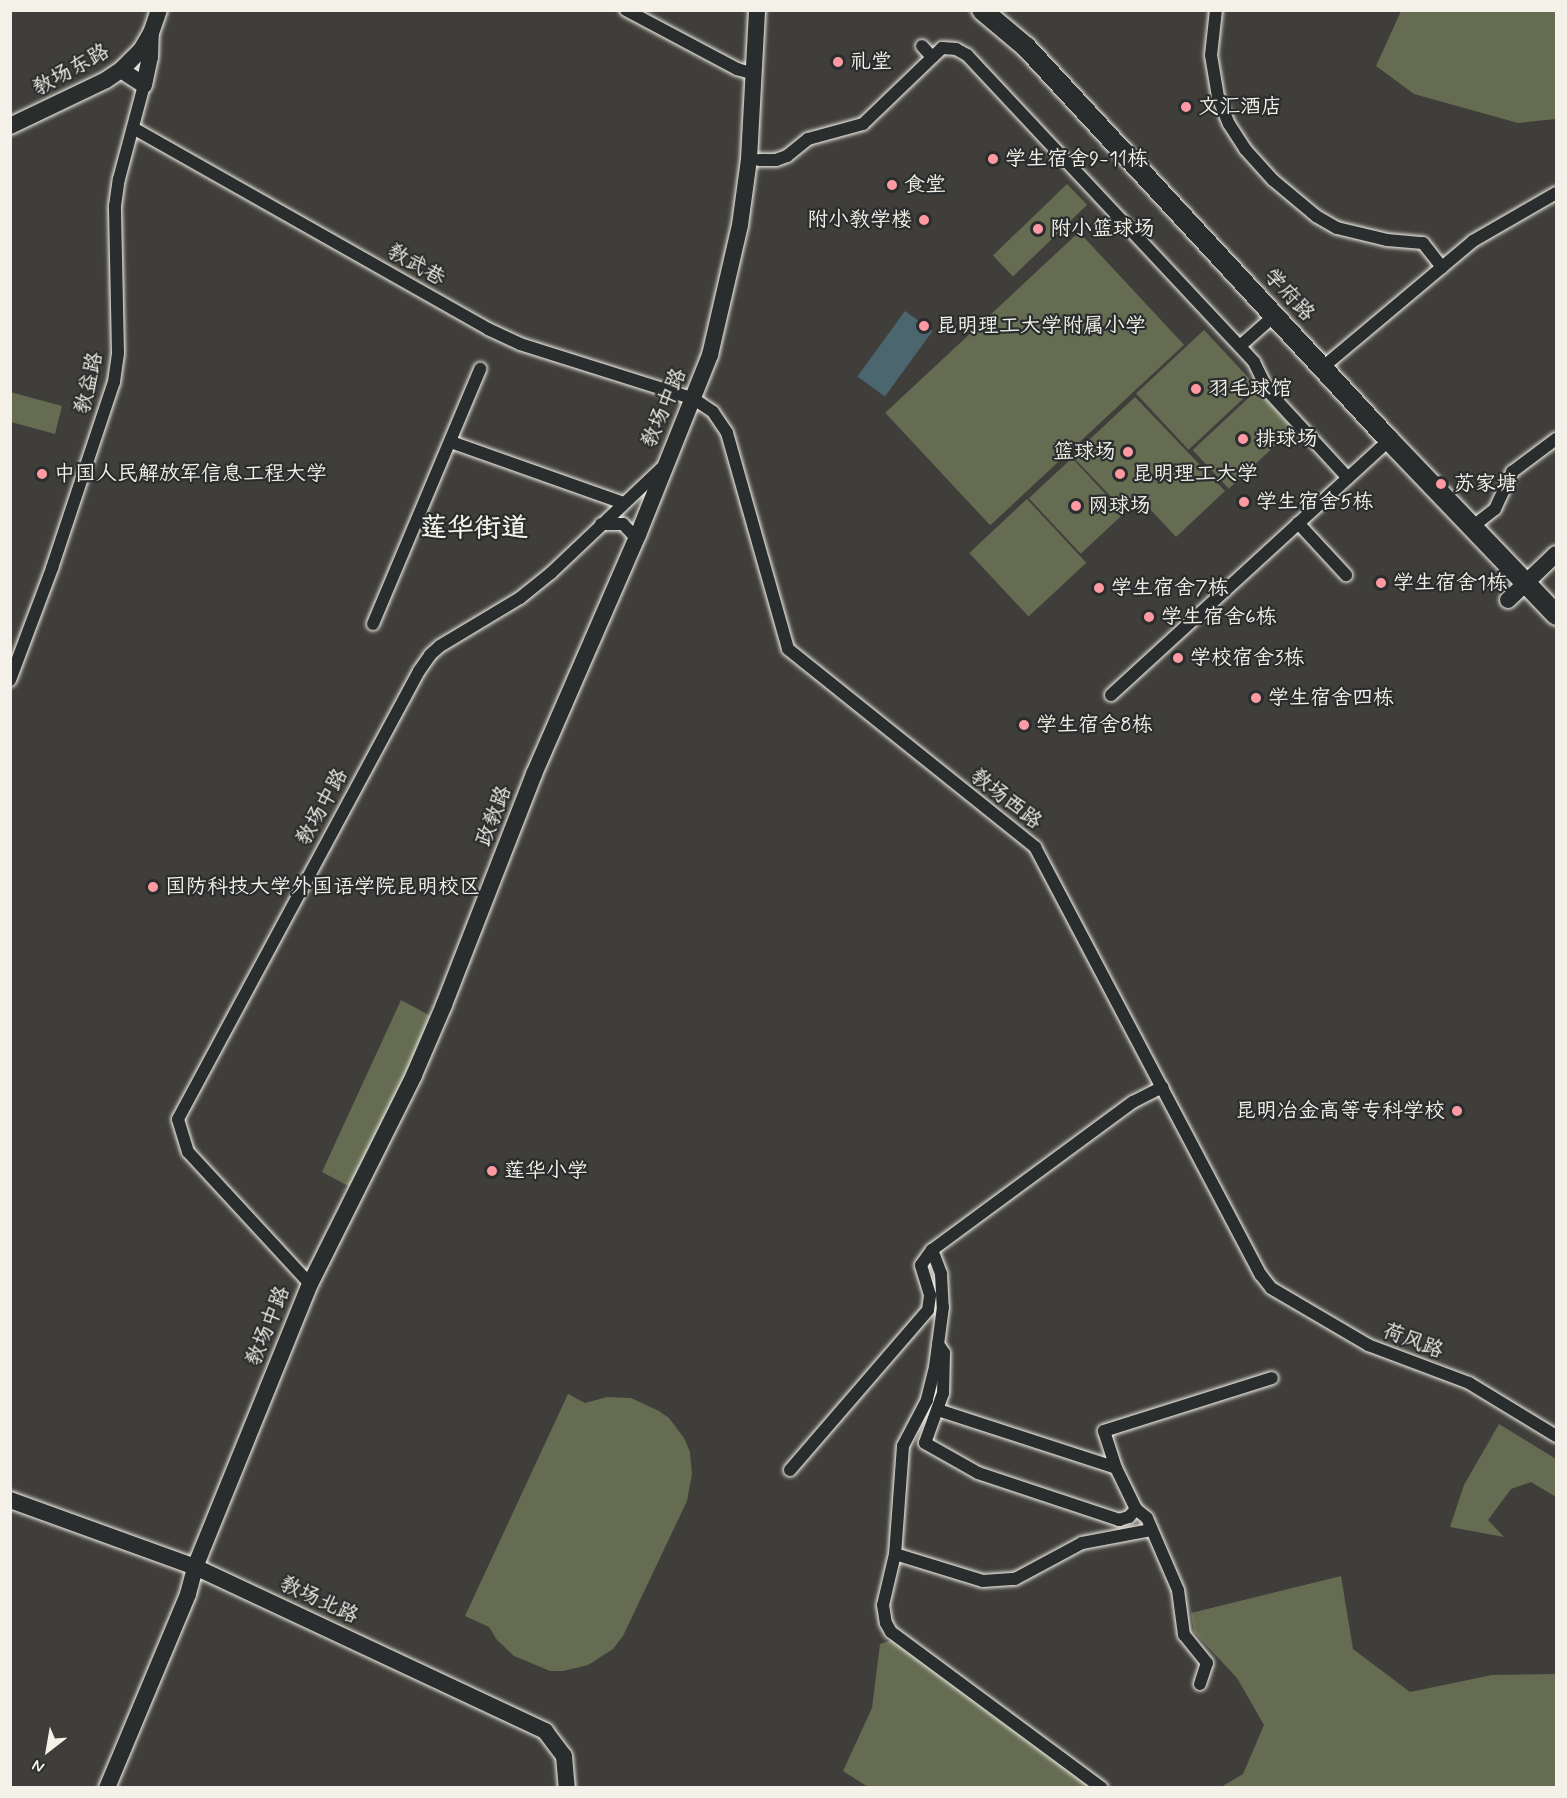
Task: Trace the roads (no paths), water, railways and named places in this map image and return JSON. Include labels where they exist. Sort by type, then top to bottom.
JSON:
[{"type":"main road","name":"教场中路","points":[[669,460],[710,355],[740,225],[749,159],[757,10]]},
{"type":"main road","name":"学府路","points":[[982,10],[1026,47],[1528,588],[1557,615]]},
{"type":"main road","name":"教场东路","points":[[10,126],[106,80],[121,70],[141,50],[151,33],[156,12]]},
{"type":"main road","points":[[121,70],[144,85],[150,57],[151,33]]},
{"type":"main road","name":"政教路","points":[[310,1284],[418,1065],[534,774],[669,460]]},
{"type":"main road","points":[[1512,603],[1557,554]]},
{"type":"main road","points":[[1528,588],[1557,568]]},
{"type":"main road","name":"教场中路","points":[[107,1788],[188,1594],[195,1567],[310,1284]]},
{"type":"main road","name":"教场北路","points":[[10,1500],[195,1567],[545,1731],[564,1756],[567,1788]]},
{"type":"street","points":[[626,10],[736,69],[754,74]]},
{"type":"street","points":[[1216,10],[1211,55],[1218,98],[1229,124],[1245,149],[1273,180],[1316,216],[1337,228],[1387,240],[1423,243],[1442,267]]},
{"type":"street","points":[[922,46],[932,57]]},
{"type":"street","points":[[759,160],[776,160],[787,156],[808,139],[863,124],[942,48],[956,49],[967,55],[1240,346],[1254,362],[1268,391],[1348,478]]},
{"type":"street","name":"教益路","points":[[11,680],[56,557],[114,382],[118,353],[115,206],[119,179],[144,85]]},
{"type":"street","name":"教武巷","points":[[133,128],[488,329],[520,344],[694,399]]},
{"type":"street","points":[[1323,367],[1473,241],[1557,193]]},
{"type":"street","points":[[1240,346],[1275,315]]},
{"type":"street","points":[[373,624],[452,442],[480,369]]},
{"type":"street","name":"教场西路","points":[[694,399],[713,412],[726,433],[788,649],[1035,848],[1261,1275]]},
{"type":"street","points":[[1472,527],[1495,509],[1512,472],[1557,439]]},
{"type":"street","points":[[452,442],[623,503]]},
{"type":"street","points":[[1112,694],[1382,448]]},
{"type":"street","name":"教场中路","points":[[310,1284],[188,1152],[178,1119],[424,663],[440,646],[536,586],[669,460]]},
{"type":"street","points":[[1298,523],[1346,575]]},
{"type":"street","points":[[601,524],[622,524],[636,538]]},
{"type":"street","points":[[790,1470],[928,1310],[930,1295],[921,1264],[932,1250],[1133,1102],[1161,1087]]},
{"type":"street","points":[[932,1250],[941,1274],[943,1307],[927,1400],[903,1446],[895,1554],[883,1605],[886,1623],[891,1632],[1102,1788]]},
{"type":"street","name":"荷风路","points":[[1261,1275],[1270,1288],[1368,1345],[1469,1383],[1557,1436]]},
{"type":"street","points":[[938,1343],[944,1353],[946,1375],[938,1410],[925,1443],[978,1473],[1119,1520],[1129,1517],[1136,1509]]},
{"type":"street","points":[[1200,1684],[1207,1663],[1184,1635],[1178,1590],[1147,1518],[1136,1509],[1116,1468],[1104,1431],[1272,1378]]},
{"type":"street","points":[[938,1410],[1116,1468]]},
{"type":"street","points":[[895,1554],[983,1581],[1015,1579],[1082,1543],[1151,1530]]},
{"type":"water","points":[[905,311],[933,331],[885,397],[857,377]]},
{"type":"place","name":"礼堂","points":[[838,62]]},
{"type":"place","name":"文汇酒店","points":[[1186,107]]},
{"type":"place","name":"学生宿舍9-11栋","points":[[993,159]]},
{"type":"place","name":"食堂","points":[[892,185]]},
{"type":"place","name":"附小教学楼","points":[[924,220]]},
{"type":"place","name":"附小篮球场","points":[[1038,229]]},
{"type":"place","name":"昆明理工大学附属小学","points":[[924,326]]},
{"type":"place","name":"羽毛球馆","points":[[1196,389]]},
{"type":"place","name":"排球场","points":[[1243,439]]},
{"type":"place","name":"篮球场","points":[[1128,452]]},
{"type":"place","name":"中国人民解放军信息工程大学","points":[[42,474]]},
{"type":"place","name":"昆明理工大学","points":[[1120,474]]},
{"type":"place","name":"苏家塘","points":[[1441,484]]},
{"type":"place","name":"学生宿舍5栋","points":[[1244,502]]},
{"type":"place","name":"网球场","points":[[1076,506]]},
{"type":"place","name":"学生宿舍1栋","points":[[1381,583]]},
{"type":"place","name":"学生宿舍7栋","points":[[1099,588]]},
{"type":"place","name":"学生宿舍6栋","points":[[1149,617]]},
{"type":"place","name":"学校宿舍3栋","points":[[1178,658]]},
{"type":"place","name":"学生宿舍四栋","points":[[1256,698]]},
{"type":"place","name":"学生宿舍8栋","points":[[1024,725]]},
{"type":"place","name":"国防科技大学外国语学院昆明校区","points":[[153,887]]},
{"type":"place","name":"昆明冶金高等专科学校","points":[[1457,1111]]},
{"type":"place","name":"莲华小学","points":[[492,1171]]},
{"type":"district","name":"莲华街道","points":[[474,529]]}]
